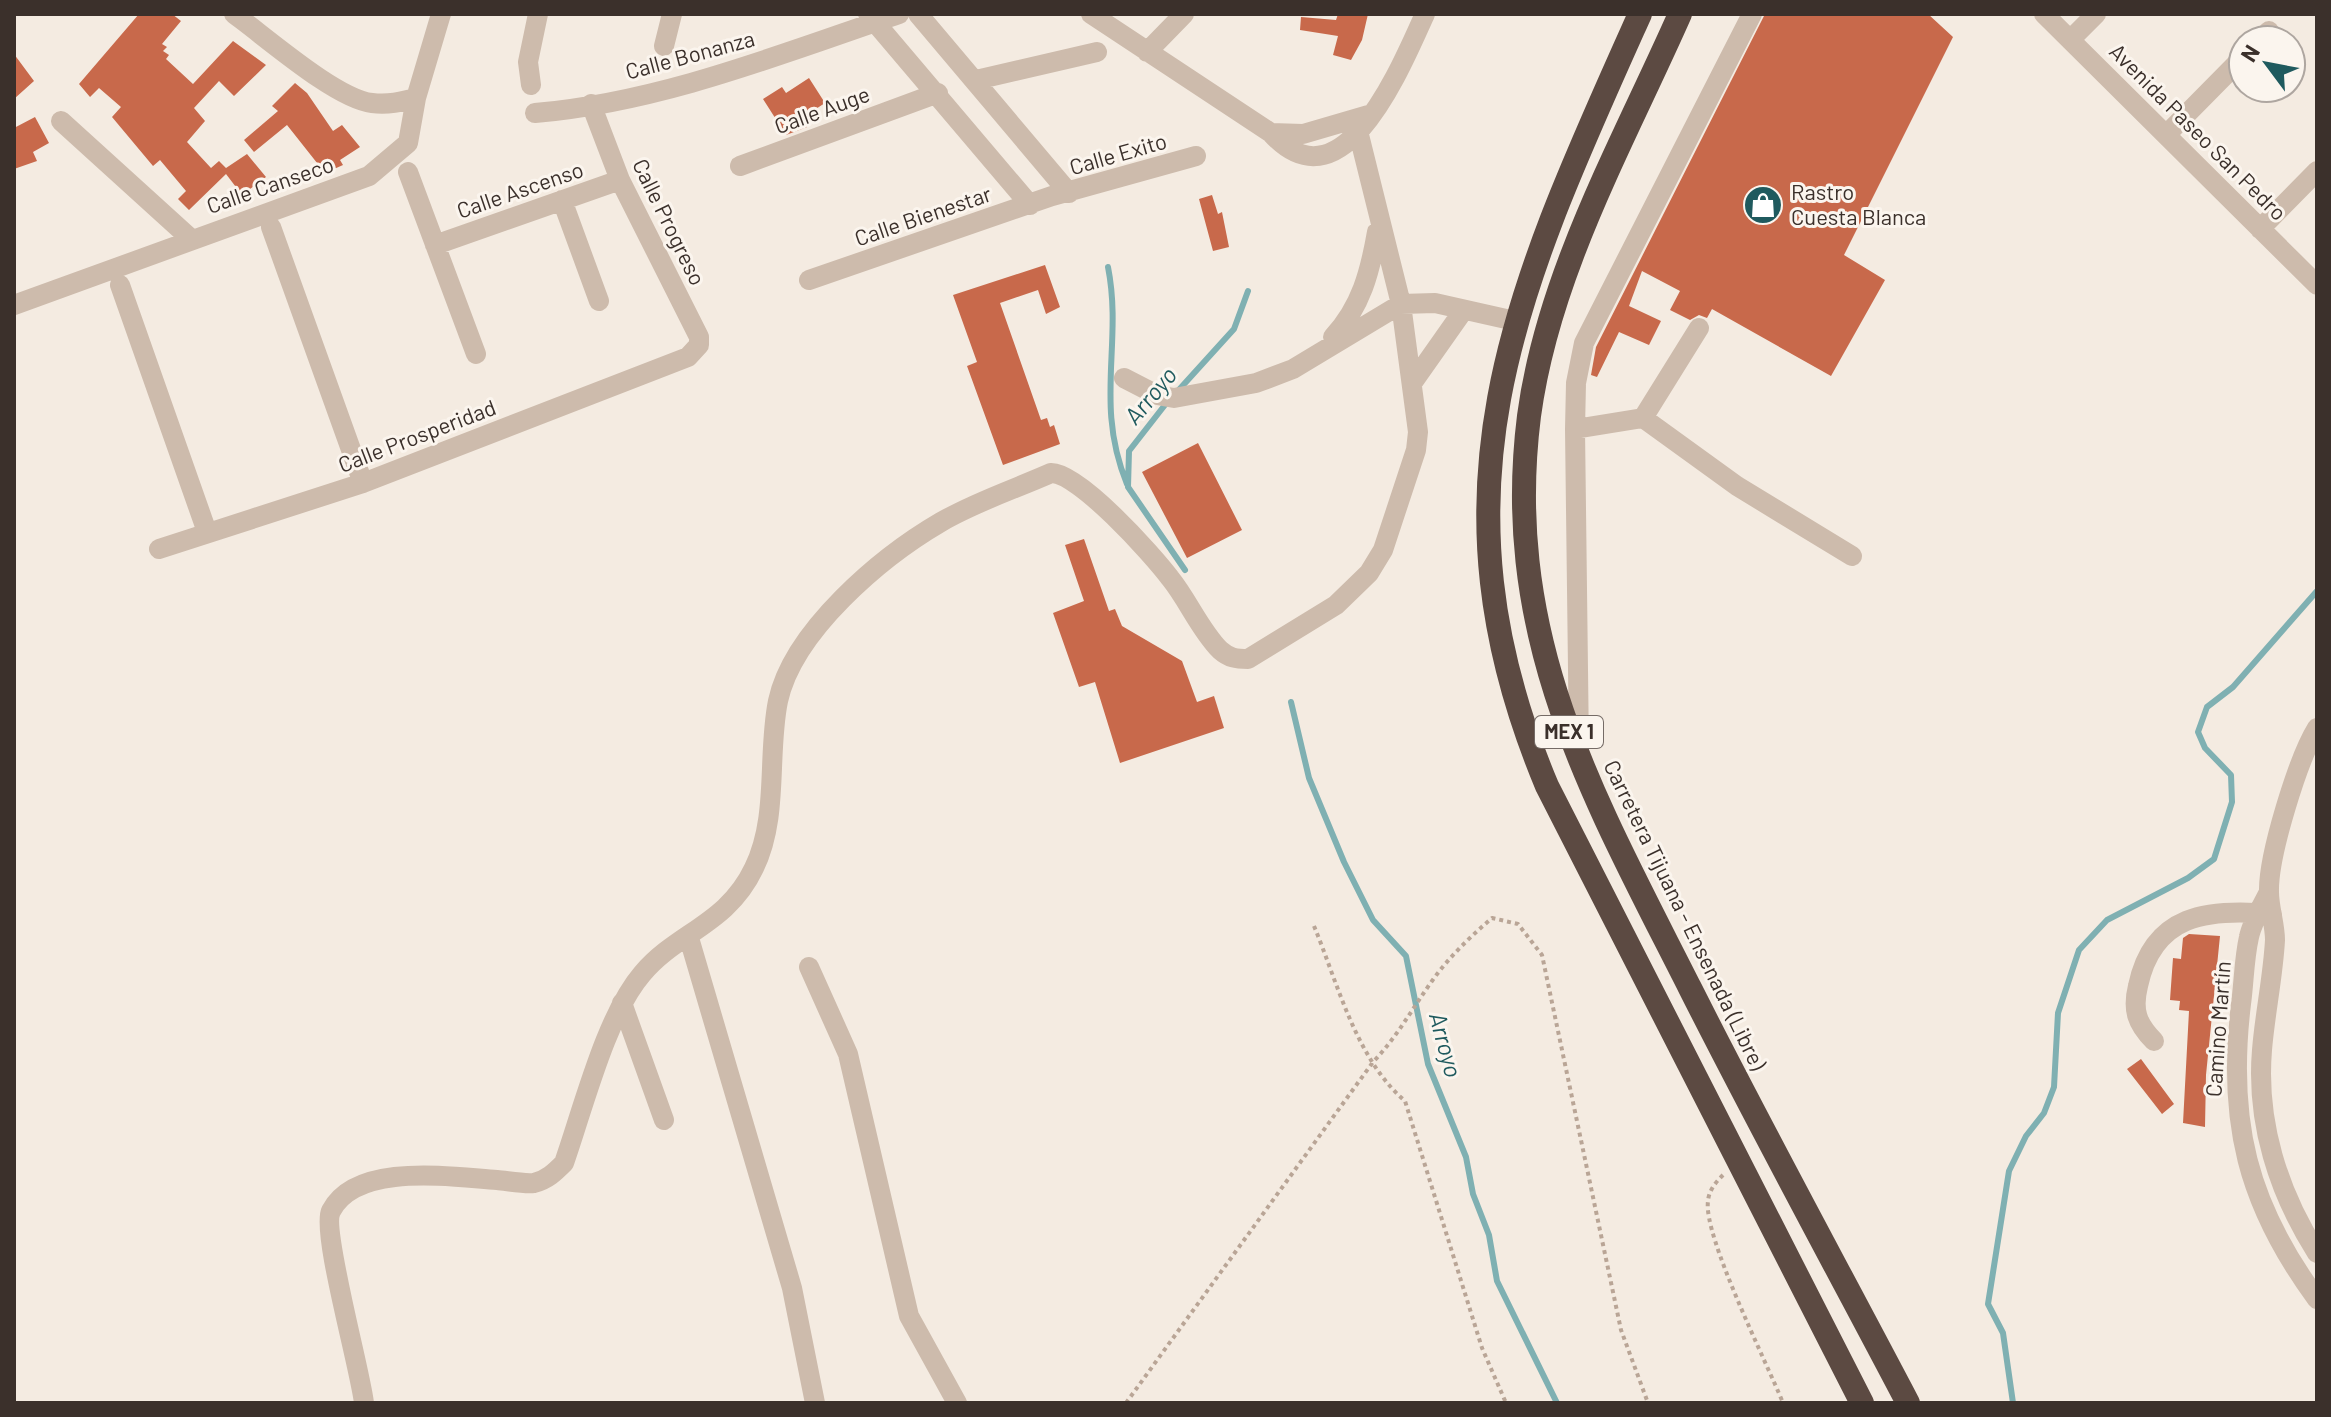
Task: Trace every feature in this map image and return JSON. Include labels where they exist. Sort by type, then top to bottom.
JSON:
[{"type":"highway","name":"MEX 1","points":[[1640,14],[1564,185],[1515,321],[1499,389],[1486,515],[1490,580],[1527,739],[1547,786],[1862,1403]]},
{"type":"highway","name":"Carretera Tijuana - Ensenada (Libre)","points":[[1680,14],[1556,299],[1529,416],[1525,482],[1532,607],[1543,658],[1594,800],[1720,1048],[1908,1403]]},
{"type":"street","points":[[234,14],[341,91],[369,103],[393,104],[416,98]]},
{"type":"street","name":"Calle Canseco","points":[[14,305],[369,176],[408,143],[416,98],[441,14]]},
{"type":"street","points":[[531,85],[528,62],[538,14]]},
{"type":"street","points":[[664,46],[672,14]]},
{"type":"street","name":"Calle Bonanza","points":[[535,113],[666,90],[722,74],[871,18],[899,14]]},
{"type":"street","points":[[918,14],[976,80],[1060,194]]},
{"type":"street","points":[[1091,14],[1271,133],[1294,152],[1324,153],[1375,113],[1425,14]]},
{"type":"street","points":[[1147,52],[1184,14]]},
{"type":"street","points":[[1579,759],[1575,429],[1576,383],[1584,343],[1752,14]]},
{"type":"street","name":"Avenida Paseo San Pedro","points":[[2044,14],[2317,285]]},
{"type":"street","points":[[2070,40],[2096,14]]},
{"type":"street","points":[[871,18],[929,96],[1030,205]]},
{"type":"street","points":[[976,80],[1097,52]]},
{"type":"street","points":[[2166,135],[2227,73]]},
{"type":"street","name":"Calle Auge","points":[[740,166],[929,96]]},
{"type":"street","name":"Calle Progreso","points":[[591,104],[620,180],[699,337],[699,345],[688,357]]},
{"type":"street","points":[[61,121],[191,239]]},
{"type":"street","points":[[1271,133],[1287,135],[1357,127]]},
{"type":"street","points":[[364,1403],[349,1317],[328,1236],[330,1213],[343,1193],[369,1179],[454,1177],[533,1183],[552,1176],[564,1163],[622,1003],[654,960],[689,938],[730,905],[754,868],[767,830],[778,702],[788,668],[823,621],[885,561],[941,521],[1051,473],[1062,473],[1088,491],[1170,577],[1219,649],[1232,659],[1248,659],[1336,605],[1369,573],[1383,550],[1416,450],[1418,432],[1401,304],[1378,224],[1357,127]]},
{"type":"street","name":"Calle Exito","points":[[1060,194],[1196,156]]},
{"type":"street","points":[[2260,229],[2317,171]]},
{"type":"street","points":[[408,172],[476,354]]},
{"type":"street","name":"Calle Ascenso","points":[[435,245],[620,180]]},
{"type":"street","name":"Calle Bienestar","points":[[809,280],[1060,194]]},
{"type":"street","points":[[562,200],[599,301]]},
{"type":"street","points":[[1324,347],[1346,324],[1359,300],[1371,270],[1378,224]]},
{"type":"street","points":[[271,227],[363,483]]},
{"type":"street","points":[[120,285],[207,532]]},
{"type":"street","points":[[1124,378],[1157,395],[1174,398],[1256,383],[1293,369],[1324,347],[1401,304],[1435,303],[1515,321]]},
{"type":"street","points":[[1413,382],[1463,311]]},
{"type":"street","points":[[1643,418],[1699,328]]},
{"type":"street","name":"Calle Prosperidad","points":[[159,549],[363,483],[688,357]]},
{"type":"street","points":[[1575,429],[1643,418],[1737,486],[1852,556]]},
{"type":"street","name":"Camino Martín","points":[[2317,728],[2306,750],[2281,830],[2265,914],[2249,935],[2238,1026],[2235,1087],[2240,1131],[2264,1210],[2288,1257],[2317,1299]]},
{"type":"street","points":[[2154,1041],[2135,1015],[2135,1000],[2141,971],[2161,935],[2187,920],[2222,912],[2265,914]]},
{"type":"street","name":"Camino Martín","points":[[2265,914],[2275,938],[2262,1052],[2264,1123],[2284,1188],[2317,1253]]},
{"type":"street","points":[[689,938],[792,1288],[815,1403]]},
{"type":"street","points":[[809,967],[848,1054],[909,1316],[957,1403]]},
{"type":"street","points":[[622,1003],[664,1120]]},
{"type":"path","points":[[1126,1403],[1373,1062],[1398,1036],[1432,980],[1467,939],[1492,918],[1518,924],[1542,955],[1621,1330],[1648,1403]]},
{"type":"path","points":[[1314,926],[1373,1062],[1385,1083],[1405,1101],[1482,1348],[1506,1403]]},
{"type":"path","points":[[1740,1160],[1714,1184],[1708,1200],[1711,1232],[1783,1403]]},
{"type":"building","points":[[139,14],[172,14],[181,21],[162,44],[167,47],[163,51],[169,55],[166,59],[193,84],[233,41],[266,65],[234,96],[219,81],[194,108],[205,121],[187,142],[211,168],[219,161],[226,168],[247,154],[266,177],[242,195],[226,174],[189,210],[178,199],[186,191],[160,160],[153,166],[112,117],[121,107],[99,88],[90,97],[79,84]]},
{"type":"building","points":[[1338,14],[1368,14],[1362,40],[1351,60],[1333,55],[1338,36],[1300,30],[1301,17],[1336,20]]},
{"type":"building","name":"Rastro Cuesta Blanca","points":[[1765,14],[1928,14],[1953,37],[1844,255],[1885,280],[1831,376],[1712,309],[1707,318],[1699,315],[1690,320],[1670,310],[1680,291],[1642,271],[1629,306],[1661,321],[1649,345],[1619,332],[1597,377],[1591,375],[1596,347]]},
{"type":"building","points":[[14,54],[34,81],[14,99]]},
{"type":"building","points":[[809,78],[825,103],[802,118],[807,127],[786,135],[763,99],[782,87],[786,93]]},
{"type":"building","points":[[295,83],[307,93],[333,131],[342,125],[360,147],[340,160],[343,165],[325,173],[287,125],[254,152],[244,140],[278,111],[272,106]]},
{"type":"building","points":[[35,117],[49,143],[33,152],[37,161],[14,169],[14,128]]},
{"type":"building","points":[[1212,195],[1218,214],[1222,212],[1229,247],[1213,251],[1199,199]]},
{"type":"building","points":[[1045,265],[1060,307],[1046,314],[1038,290],[1000,303],[1041,420],[1047,418],[1050,427],[1054,425],[1060,444],[1003,465],[967,366],[977,362],[953,295]]},
{"type":"building","points":[[1198,443],[1242,530],[1187,558],[1142,472]]},
{"type":"building","points":[[1084,539],[1109,611],[1115,609],[1122,626],[1182,661],[1197,702],[1214,696],[1224,728],[1120,763],[1095,682],[1079,687],[1053,613],[1084,601],[1065,545]]},
{"type":"building","points":[[2189,934],[2220,936],[2206,1075],[2205,1127],[2183,1123],[2189,1011],[2179,1010],[2180,1001],[2170,1000],[2173,958],[2181,959],[2183,938]]},
{"type":"building","points":[[2141,1059],[2174,1104],[2162,1114],[2127,1069]]},
{"type":"waterway","points":[[1108,267],[1113,322],[1112,427],[1127,484]]},
{"type":"waterway","name":"Arroyo","points":[[1176,393],[1234,329],[1248,291]]},
{"type":"waterway","name":"Arroyo","points":[[1168,401],[1129,451],[1128,487],[1185,570]]},
{"type":"waterway","points":[[2013,1403],[2003,1333],[1988,1304],[2009,1171],[2026,1136],[2044,1113],[2054,1087],[2058,1013],[2079,950],[2107,920],[2188,878],[2214,859],[2232,802],[2231,775],[2205,748],[2198,732],[2207,707],[2233,687],[2317,591]]},
{"type":"waterway","name":"Arroyo","points":[[1291,702],[1309,778],[1344,862],[1373,920],[1406,956],[1428,1064],[1466,1157],[1473,1194],[1489,1235],[1497,1281],[1557,1403]]},
{"type":"place","name":"Rastro Cuesta Blanca","points":[[1763,205]]}]
